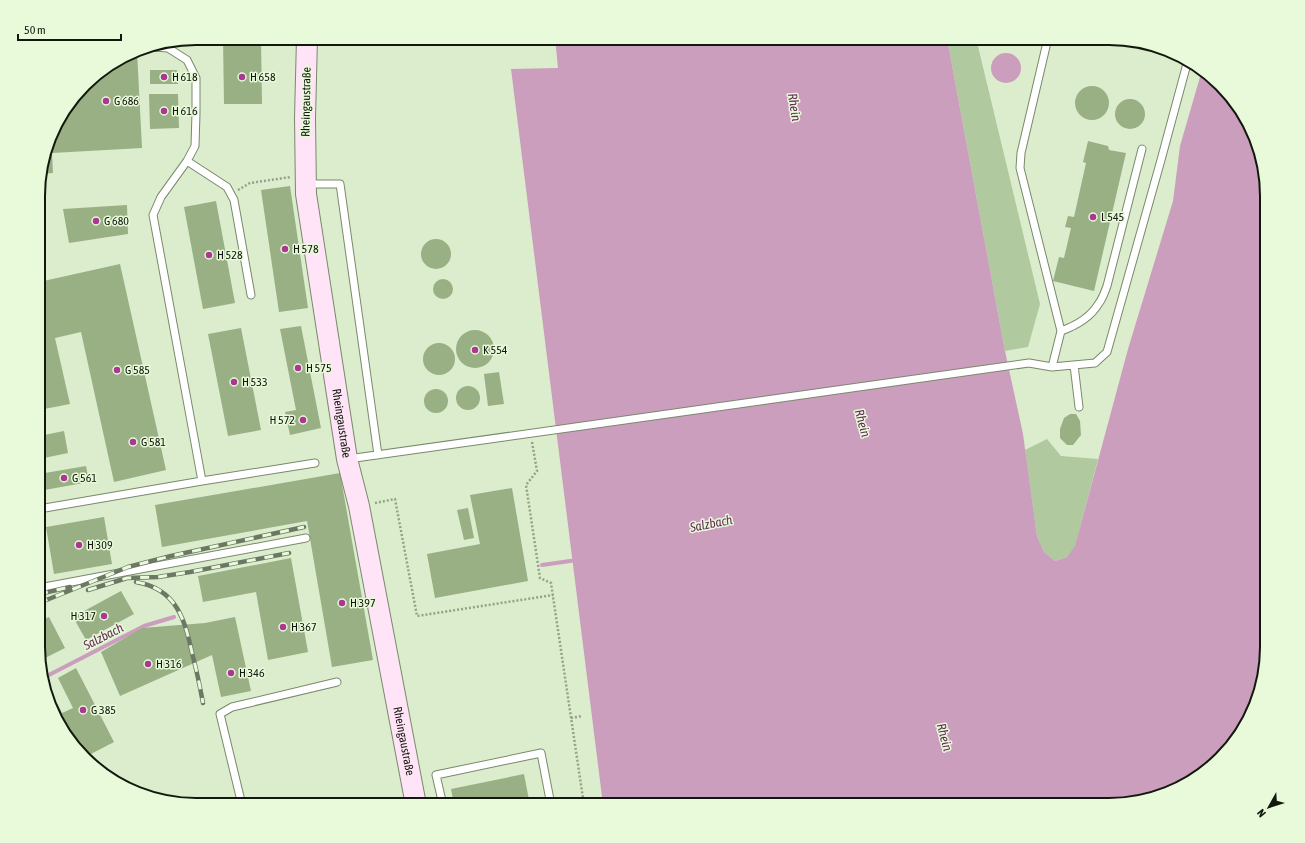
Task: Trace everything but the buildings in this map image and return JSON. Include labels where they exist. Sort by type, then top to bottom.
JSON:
[{"type":"street","name":"Rheingaustraße","points":[[307,45],[305,118],[297,180],[324,316],[347,459],[359,506],[415,798]]},
{"type":"lane","points":[[1046,45],[1020,153],[1020,168],[1061,331],[1052,367]]},
{"type":"lane","points":[[167,48],[187,60],[196,78],[195,146],[187,162],[160,197],[154,215],[202,481]]},
{"type":"lane","points":[[347,459],[1029,363],[1052,367],[1095,363],[1107,352],[1186,66]]},
{"type":"lane","points":[[1061,331],[1074,326],[1087,317],[1099,304],[1102,298],[1107,286],[1142,149]]},
{"type":"lane","points":[[187,162],[227,187],[234,200],[251,295]]},
{"type":"lane","points":[[297,180],[340,184],[378,455]]},
{"type":"lane","points":[[1074,365],[1079,407]]},
{"type":"lane","points":[[45,508],[316,463]]},
{"type":"lane","points":[[45,587],[306,538]]},
{"type":"lane","points":[[240,798],[220,714],[232,707],[337,682]]},
{"type":"lane","points":[[441,798],[436,775],[541,753],[550,798]]},
{"type":"path","points":[[230,194],[250,183],[297,180]]},
{"type":"path","points":[[531,433],[537,471],[526,485],[540,578],[551,583],[583,798]]},
{"type":"path","points":[[359,506],[395,499],[417,616],[553,595]]},
{"type":"path","points":[[571,718],[582,716]]},
{"type":"green space","points":[[948,45],[978,45],[1040,304],[1028,347],[1005,351]]},
{"type":"green space","points":[[1047,439],[1061,456],[1098,459],[1075,547],[1067,557],[1055,561],[1044,552],[1037,536],[1025,450]]},
{"type":"water","name":"Rhein","points":[[556,45],[948,45],[1005,351],[1023,434],[1037,536],[1044,552],[1055,561],[1067,557],[1075,546],[1128,349],[1173,201],[1180,146],[1200,76],[1223,96],[1240,120],[1249,138],[1255,157],[1260,186],[1260,657],[1255,686],[1249,705],[1235,731],[1223,747],[1209,761],[1185,778],[1167,787],[1148,793],[1119,798],[602,798],[511,69],[558,68]]},
{"type":"water","points":[[1006,53],[1012,54],[1020,62],[1020,74],[1012,82],[1006,83],[1000,82],[992,74],[991,68],[992,62],[1000,54]]},
{"type":"waterway","name":"Salzbach","points":[[542,565],[577,560]]},
{"type":"waterway","name":"Salzbach","points":[[48,676],[144,626],[174,617]]},
{"type":"railway","points":[[45,601],[128,567],[304,527]]},
{"type":"railway","points":[[88,590],[127,578],[158,577],[289,553]]},
{"type":"railway","points":[[136,582],[150,586],[162,592],[170,599],[183,619],[203,703]]},
{"type":"railway","points":[[45,593],[70,587]]},
{"type":"place","name":"H 618","points":[[164,77]]},
{"type":"place","name":"H 658","points":[[242,77]]},
{"type":"place","name":"G 686","points":[[106,101]]},
{"type":"place","name":"H 616","points":[[164,111]]},
{"type":"place","name":"L 545","points":[[1093,217]]},
{"type":"place","name":"G 680","points":[[96,221]]},
{"type":"place","name":"H 578","points":[[285,249]]},
{"type":"place","name":"H 528","points":[[209,255]]},
{"type":"place","name":"K 554","points":[[475,350]]},
{"type":"place","name":"H 575","points":[[298,368]]},
{"type":"place","name":"G 585","points":[[117,370]]},
{"type":"place","name":"H 533","points":[[234,382]]},
{"type":"place","name":"H 572","points":[[303,420]]},
{"type":"place","name":"G 581","points":[[133,442]]},
{"type":"place","name":"G 561","points":[[64,478]]},
{"type":"place","name":"H 309","points":[[79,545]]},
{"type":"place","name":"H 397","points":[[342,603]]},
{"type":"place","name":"H 317","points":[[104,616]]},
{"type":"place","name":"H 367","points":[[283,627]]},
{"type":"place","name":"H 316","points":[[148,664]]},
{"type":"place","name":"H 346","points":[[231,673]]},
{"type":"place","name":"G 385","points":[[83,710]]}]
